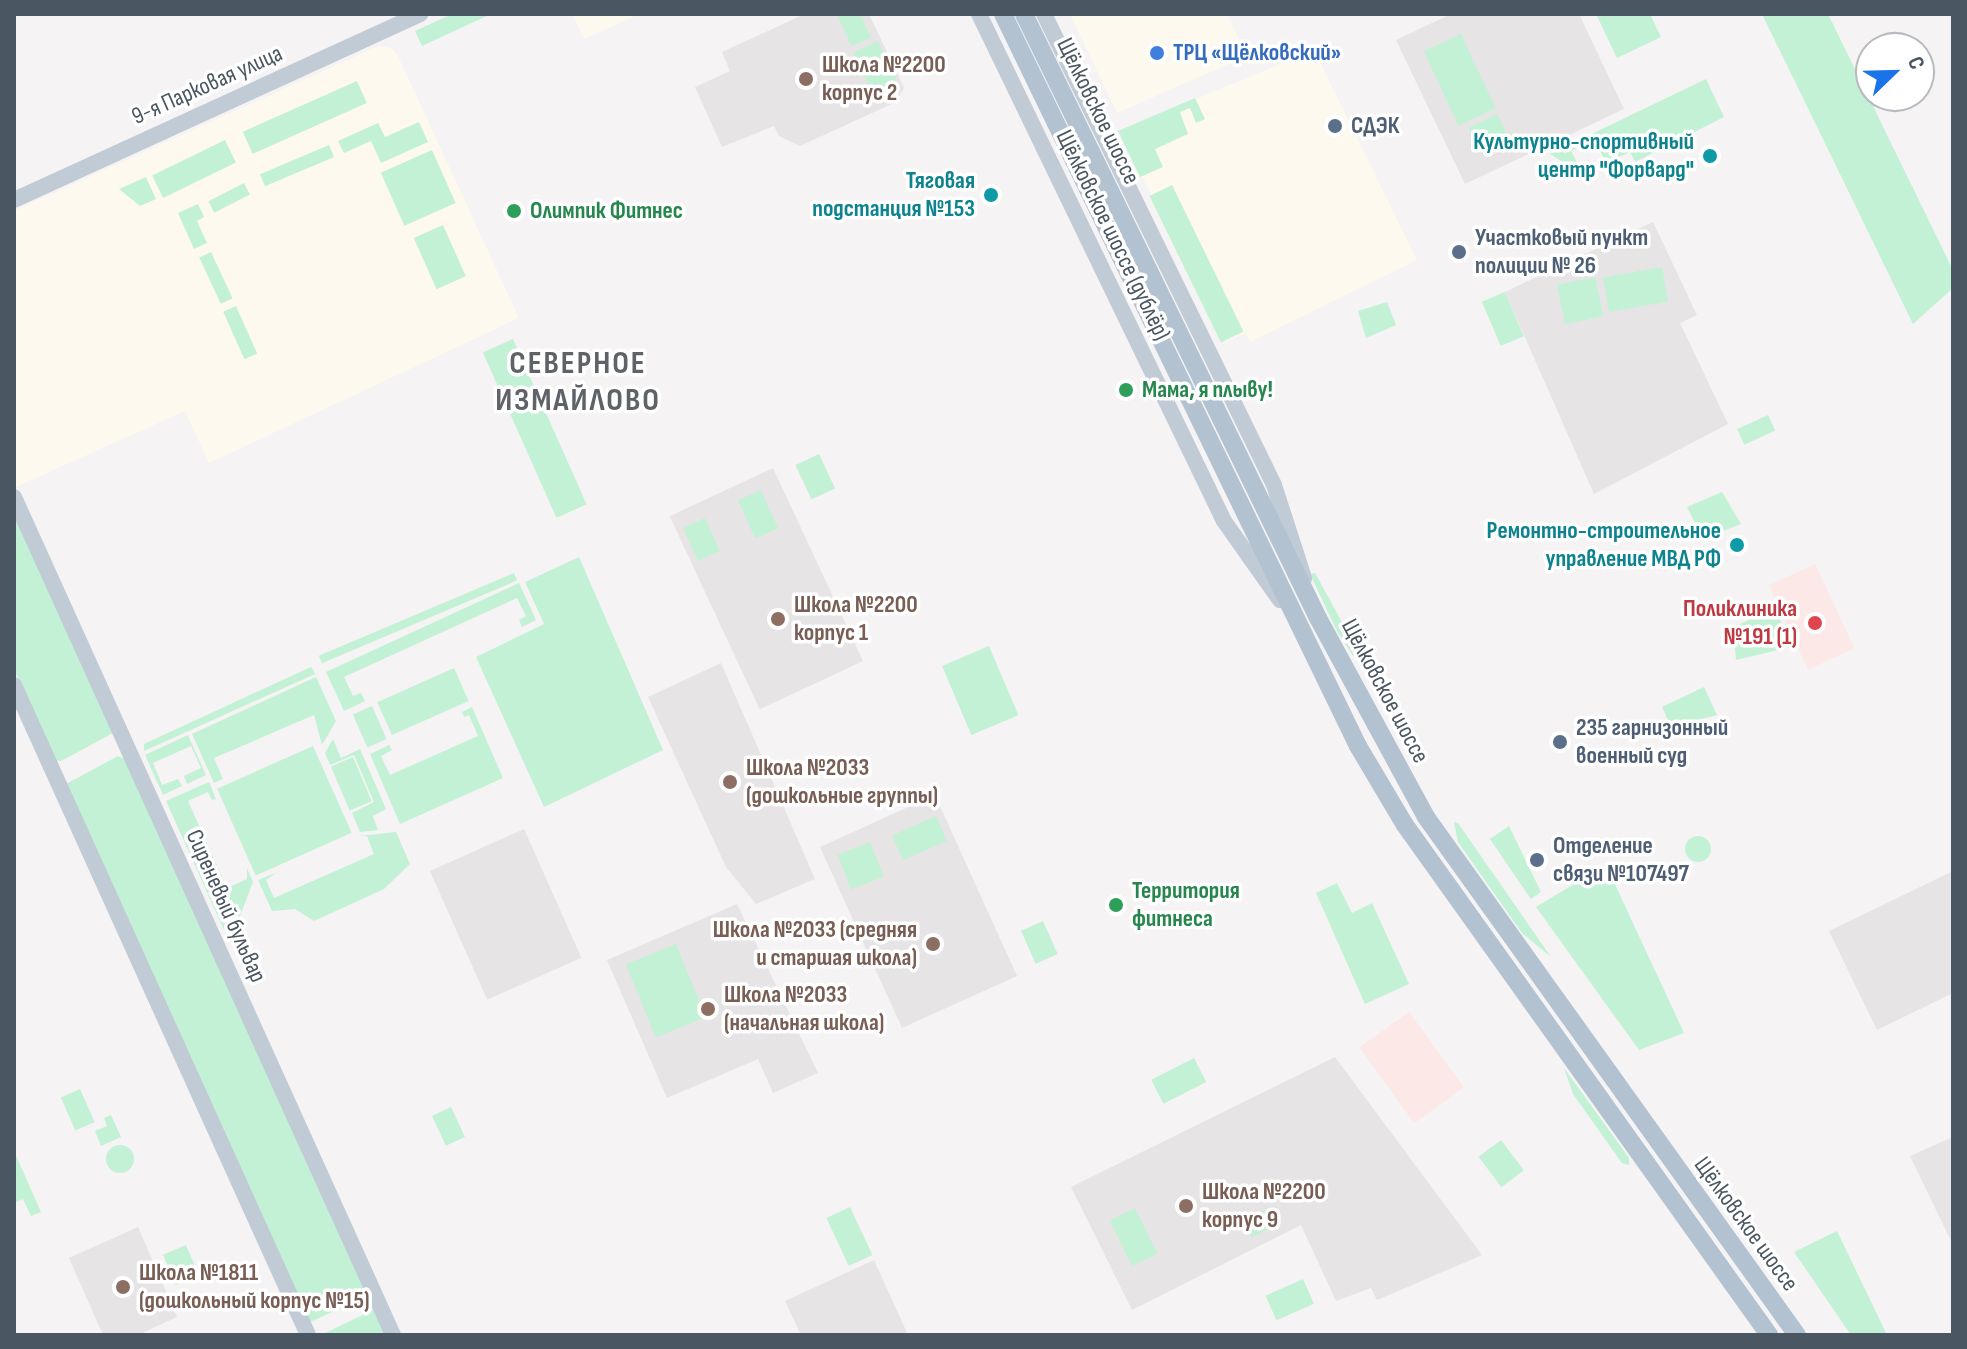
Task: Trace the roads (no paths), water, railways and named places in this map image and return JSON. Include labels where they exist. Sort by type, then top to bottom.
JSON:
[{"type":"main road","name":"9-я Парковая улица","points":[[14,200],[420,14]]},
{"type":"main road","name":"Щёлковское шоссе (дублёр)","points":[[979,14],[1224,521],[1301,631]]},
{"type":"main road","name":"Щёлковское шоссе","points":[[1003,14],[1318,618],[1426,817],[1797,1335]]},
{"type":"main road","name":"Щёлковское шоссе","points":[[1024,14],[1301,631],[1405,825],[1769,1335]]},
{"type":"main road","name":"Щёлковское шоссе (дублёр)","points":[[1044,14],[1274,485],[1318,618]]},
{"type":"main road","name":"Сиреневый бульвар","points":[[14,497],[393,1335]]},
{"type":"main road","points":[[14,685],[308,1335]]},
{"type":"place","name":"ТРЦ «Щёлковский»","points":[[1157,53]]},
{"type":"place","name":"Школа №2200 корпус 2","points":[[806,79]]},
{"type":"place","name":"СДЭК","points":[[1335,126]]},
{"type":"place","name":"Культурно-спортивный центр \"Форвард\"","points":[[1710,156]]},
{"type":"place","name":"Тяговая подстанция №153","points":[[991,195]]},
{"type":"place","name":"Олимпик Фитнес","points":[[514,211]]},
{"type":"place","name":"Участковый пункт полиции № 26","points":[[1459,252]]},
{"type":"place","name":"Мама, я плыву!","points":[[1126,390]]},
{"type":"place","name":"Ремонтно-строительное управление МВД РФ","points":[[1737,545]]},
{"type":"place","name":"Школа №2200 корпус 1","points":[[778,619]]},
{"type":"place","name":"Поликлиника №191 (1)","points":[[1815,623]]},
{"type":"place","name":"235 гарнизонный военный суд","points":[[1560,742]]},
{"type":"place","name":"Школа №2033 (дошкольные группы)","points":[[730,782]]},
{"type":"place","name":"Отделение связи №107497","points":[[1537,860]]},
{"type":"place","name":"Территория фитнеса","points":[[1116,905]]},
{"type":"place","name":"Школа №2033 (средняя и старшая школа)","points":[[933,944]]},
{"type":"place","name":"Школа №2033 (начальная школа)","points":[[708,1009]]},
{"type":"place","name":"Школа №2200 корпус 9","points":[[1186,1206]]},
{"type":"place","name":"Школа №1811 (дошкольный корпус №15)","points":[[123,1287]]},
{"type":"district","name":"СЕВЕРНОЕ ИЗМАЙЛОВО","points":[[578,384]]}]
